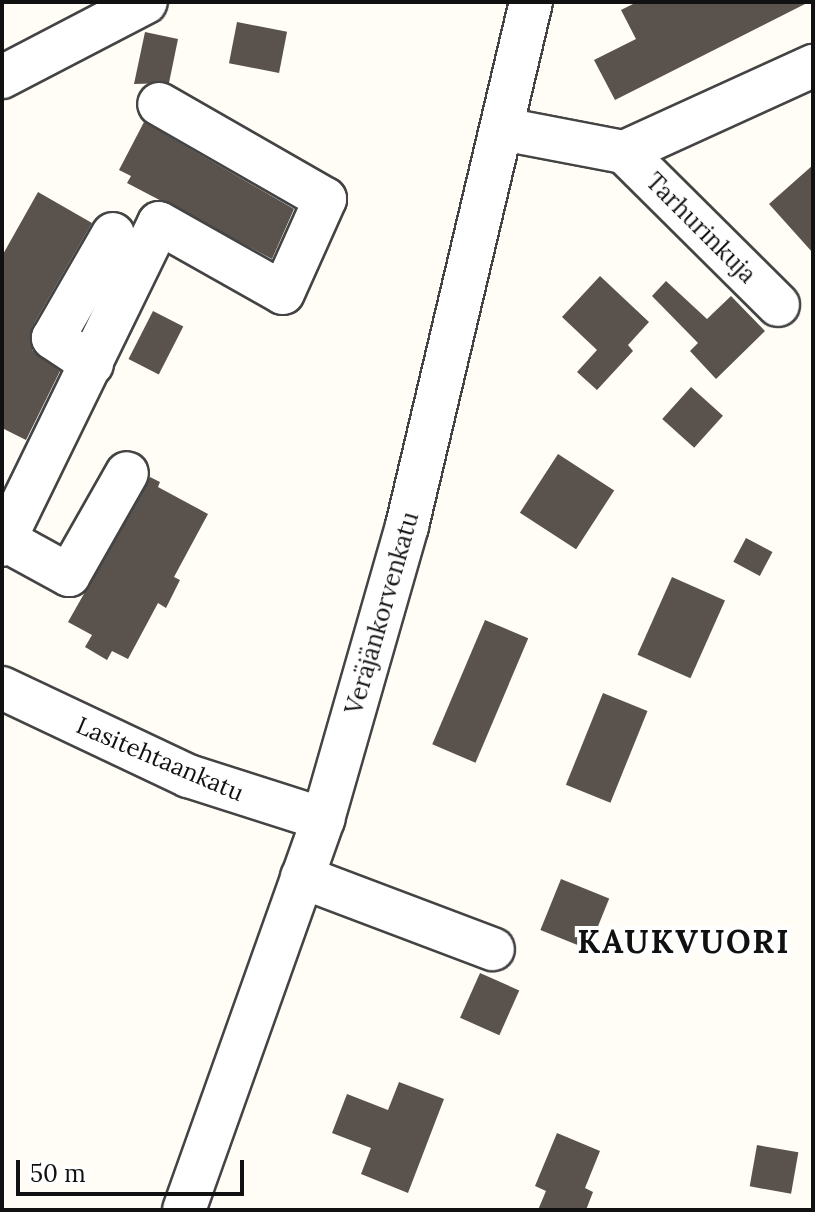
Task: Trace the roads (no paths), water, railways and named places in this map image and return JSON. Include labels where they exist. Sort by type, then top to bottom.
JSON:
[{"type":"street","name":"Veräjänkorvenkatu","points":[[184,1210],[323,819],[407,526],[531,2]]},
{"type":"street","points":[[2,77],[140,3]]},
{"type":"street","points":[[503,129],[624,152],[813,66]]},
{"type":"street","points":[[127,473],[69,575],[4,543],[16,484],[59,436],[159,223],[283,293],[325,199],[159,104]]},
{"type":"street","name":"Tarhurinkuja","points":[[624,152],[778,305]]},
{"type":"street","points":[[92,364],[53,338],[113,234]]},
{"type":"street","name":"Lasitehtaankatu","points":[[2,688],[188,776],[323,819]]},
{"type":"street","points":[[302,877],[493,949]]},
{"type":"district","name":"KAUKVUORI","points":[[684,942]]}]
